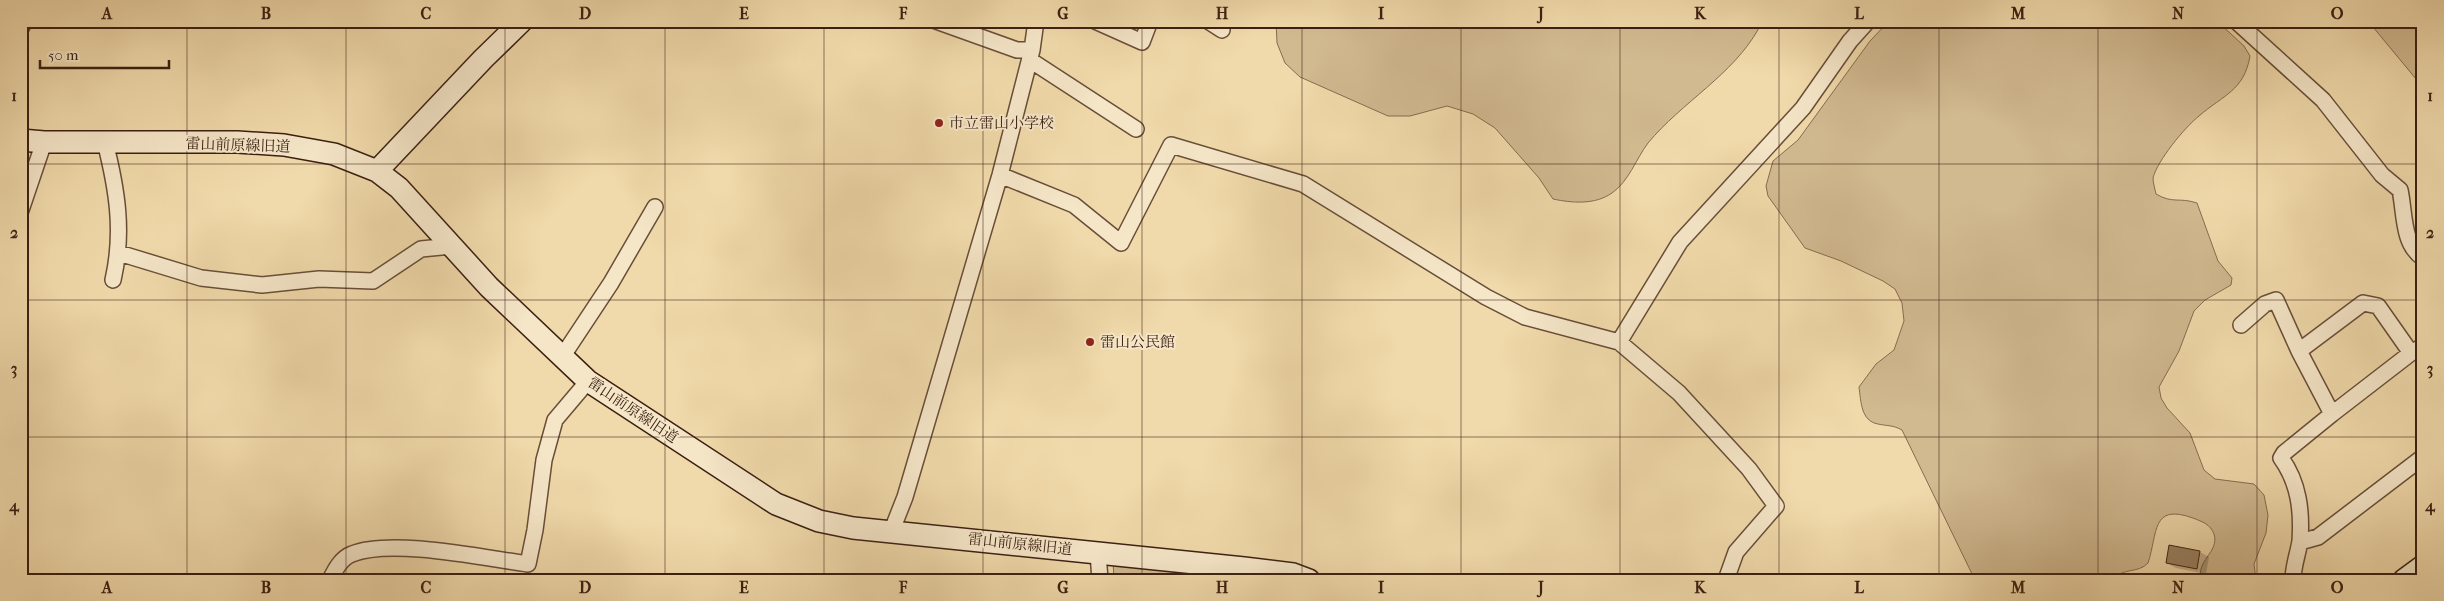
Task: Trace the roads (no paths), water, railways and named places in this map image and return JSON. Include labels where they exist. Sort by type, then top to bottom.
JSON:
[{"type":"street","points":[[21,28],[25,21]]},
{"type":"street","points":[[377,171],[483,59],[522,21]]},
{"type":"street","points":[[936,21],[1031,55],[1136,130]]},
{"type":"street","points":[[892,530],[905,497],[1000,175],[1031,55],[1036,21]]},
{"type":"street","points":[[1095,21],[1142,42],[1150,21]]},
{"type":"street","points":[[1208,21],[1222,30]]},
{"type":"street","points":[[1619,342],[1680,242],[1803,108],[1850,40],[1868,21]]},
{"type":"street","points":[[2236,21],[2323,100],[2382,175],[2400,190],[2408,241],[2416,254],[2423,258]]},
{"type":"street","name":"雷山前原線旧道","points":[[21,140],[44,142],[237,142],[284,145],[334,154],[377,171],[399,188],[489,287],[588,381],[776,504],[819,521],[853,528],[892,530],[1244,568],[1293,574],[1309,580]]},
{"type":"street","points":[[21,210],[44,142]]},
{"type":"street","points":[[105,142],[116,186],[119,253],[113,280]]},
{"type":"street","points":[[1000,175],[1074,205],[1121,243],[1171,146],[1180,148],[1303,184],[1486,297],[1509,309],[1525,317],[1619,342],[1679,393],[1749,469],[1776,506],[1736,552],[1726,580]]},
{"type":"street","points":[[562,357],[611,283],[655,207]]},
{"type":"street","points":[[119,253],[201,278],[262,285],[319,280],[373,281],[421,249],[452,246]]},
{"type":"street","points":[[2241,325],[2264,304],[2276,300],[2299,351],[2332,414]]},
{"type":"street","points":[[2292,580],[2300,542],[2300,501],[2291,472],[2281,458],[2284,452],[2417,350],[2378,306],[2363,302],[2299,351]]},
{"type":"street","points":[[330,580],[337,566],[350,554],[373,549],[404,548],[528,564],[535,530],[544,460],[555,420],[588,381]]},
{"type":"street","points":[[2300,542],[2318,537],[2423,457]]},
{"type":"street","points":[[1098,553],[1100,580]]},
{"type":"street","points":[[2404,580],[2423,566]]},
{"type":"place","name":"市立雷山小学校","points":[[939,123]]},
{"type":"place","name":"雷山公民館","points":[[1090,342]]}]
